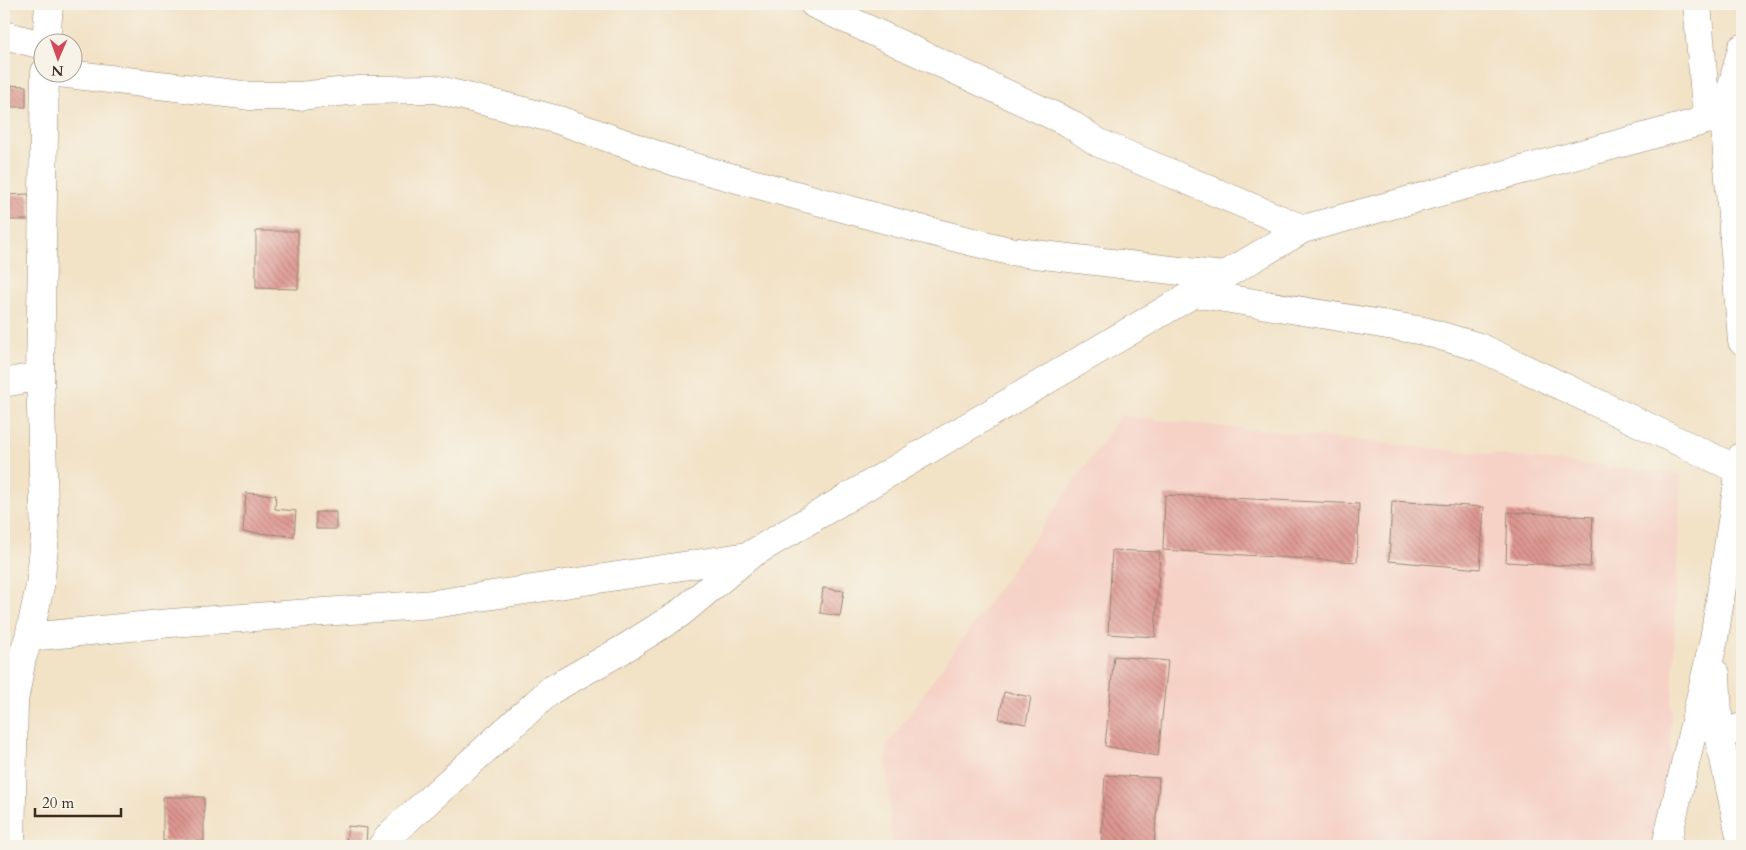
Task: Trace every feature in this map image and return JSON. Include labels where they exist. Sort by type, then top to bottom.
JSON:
[{"type":"street","points":[[47,32],[50,4]]},
{"type":"street","points":[[814,4],[1069,123],[1099,143],[1304,229]]},
{"type":"street","points":[[1697,4],[1724,115],[1742,341]]},
{"type":"street","points":[[4,35],[32,42]]},
{"type":"street","points":[[1724,115],[1742,48]]},
{"type":"street","points":[[82,76],[251,96],[299,96],[359,90],[435,89],[559,120],[679,163],[905,226],[1009,251],[1223,276]]},
{"type":"street","points":[[11,846],[14,701],[11,675],[22,658],[29,636],[40,586],[45,537],[40,376],[45,82]]},
{"type":"street","points":[[382,846],[391,834],[551,690],[622,650],[679,614],[750,555],[1304,229],[1724,115]]},
{"type":"street","points":[[1194,293],[1424,331],[1479,347],[1741,463],[1714,639],[1666,846]]},
{"type":"street","points":[[4,383],[40,376]]},
{"type":"street","points":[[29,636],[171,623],[434,604],[750,555]]},
{"type":"street","points":[[1714,639],[1730,731],[1742,845]]},
{"type":"shaded area","points":[[1121,416],[1681,474],[1666,846],[892,846],[886,747]]},
{"type":"building","points":[[4,85],[26,86],[26,107],[4,107]]},
{"type":"building","points":[[29,194],[30,220],[4,220],[4,195]]},
{"type":"building","points":[[256,231],[298,231],[298,289],[256,288]]},
{"type":"building","points":[[246,493],[276,495],[275,509],[296,511],[294,536],[243,532]]},
{"type":"building","points":[[1165,495],[1359,504],[1357,562],[1163,550]]},
{"type":"building","points":[[1392,501],[1484,507],[1480,569],[1389,561]]},
{"type":"building","points":[[316,512],[336,512],[336,529],[316,529]]},
{"type":"building","points":[[1508,512],[1593,517],[1590,567],[1506,562]]},
{"type":"building","points":[[1112,550],[1160,552],[1155,637],[1108,634]]},
{"type":"building","points":[[823,588],[844,591],[840,616],[820,613]]},
{"type":"building","points":[[1114,656],[1168,661],[1158,756],[1105,746]]},
{"type":"building","points":[[1004,692],[1031,697],[1026,724],[999,719]]},
{"type":"building","points":[[1105,775],[1159,778],[1154,846],[1101,846]]},
{"type":"building","points":[[163,797],[204,797],[204,841],[163,841]]},
{"type":"building","points":[[348,826],[367,828],[366,844],[346,842]]}]
